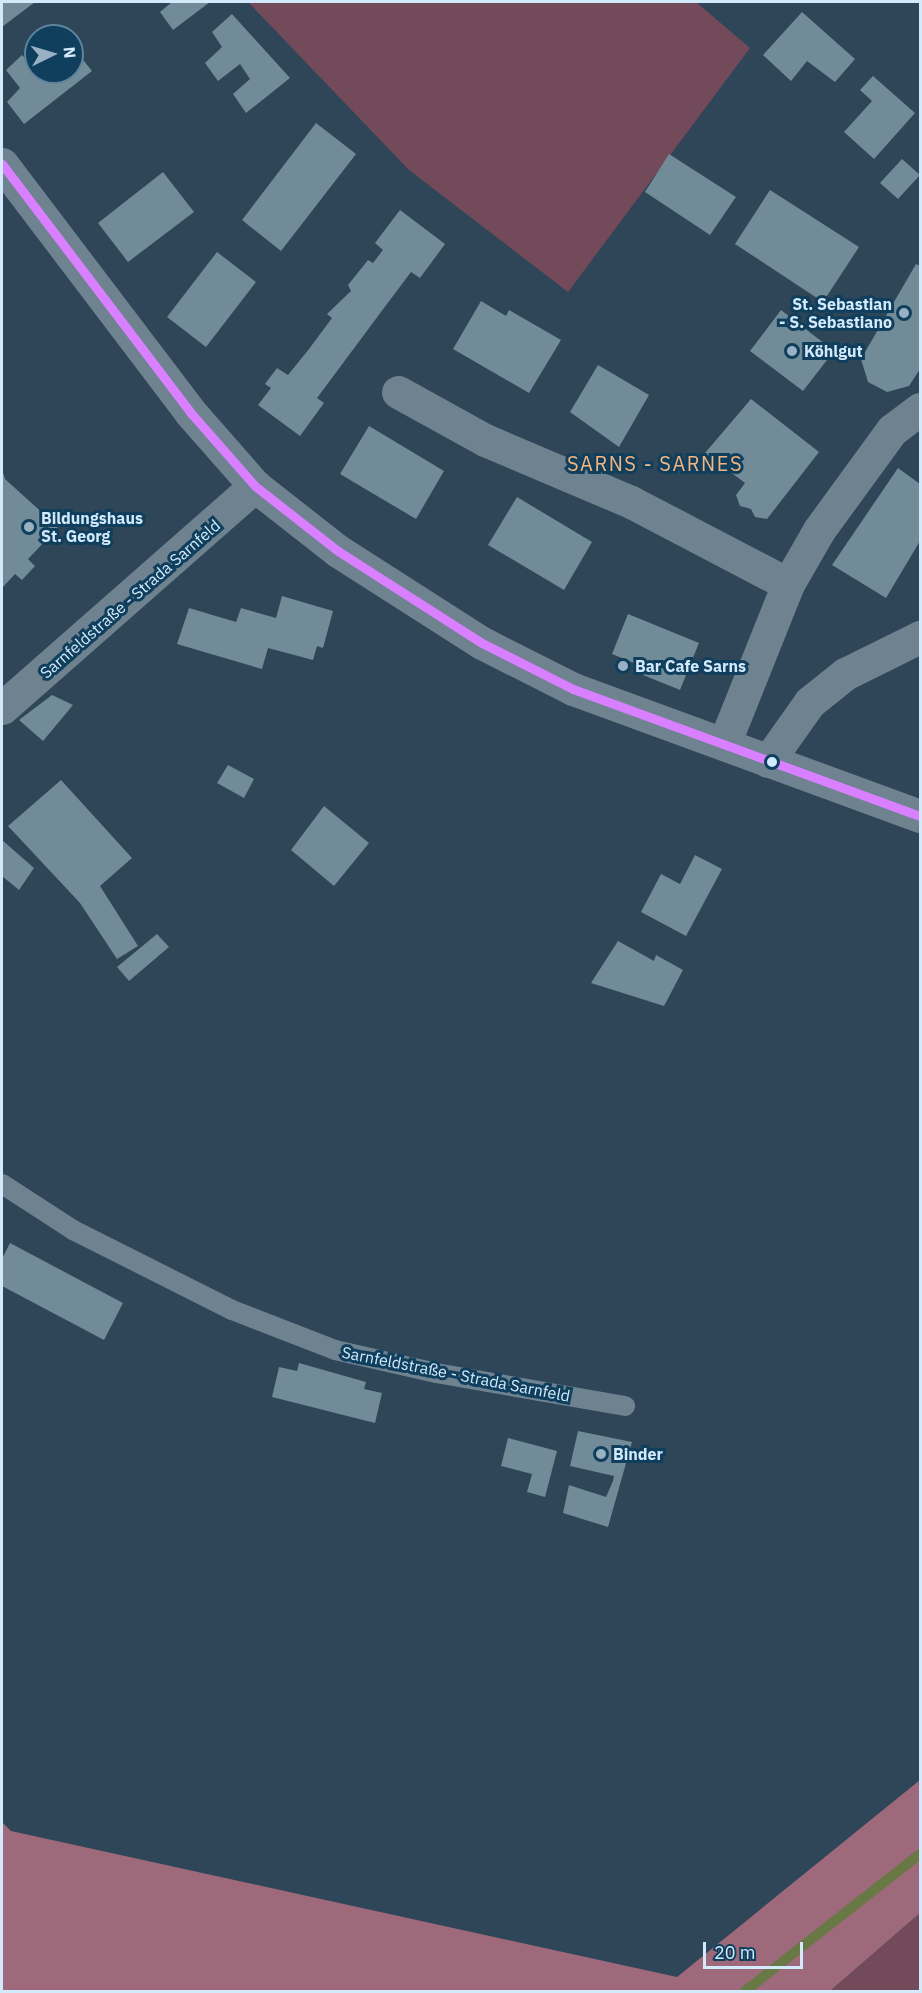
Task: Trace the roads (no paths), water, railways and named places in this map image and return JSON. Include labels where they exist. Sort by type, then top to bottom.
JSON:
[{"type":"street","points":[[2,164],[190,412],[255,486],[338,551],[482,643],[573,689],[921,816]]},
{"type":"street","points":[[398,392],[485,440],[631,502],[788,584]]},
{"type":"street","points":[[724,744],[788,584],[819,530],[892,430],[921,409]]},
{"type":"street","name":"Sarnfeldstraße - Strada Sarnfeld","points":[[2,708],[255,486]]},
{"type":"street","points":[[768,761],[810,702],[845,674],[921,637]]},
{"type":"lane","name":"Sarnfeldstraße - Strada Sarnfeld","points":[[2,1184],[73,1230],[232,1310],[335,1350],[436,1373],[625,1406]]},
{"type":"waterway","points":[[744,1992],[920,1854]]},
{"type":"place","name":"St. Sebastian - S. Sebastiano","points":[[904,313]]},
{"type":"place","name":"Köhlgut","points":[[792,351]]},
{"type":"place","name":"Bildungshaus St. Georg","points":[[29,527]]},
{"type":"place","name":"Bar Cafe Sarns","points":[[623,666]]},
{"type":"place","name":"Binder","points":[[601,1454]]},
{"type":"district","name":"SARNS - SARNES","points":[[655,463]]}]
